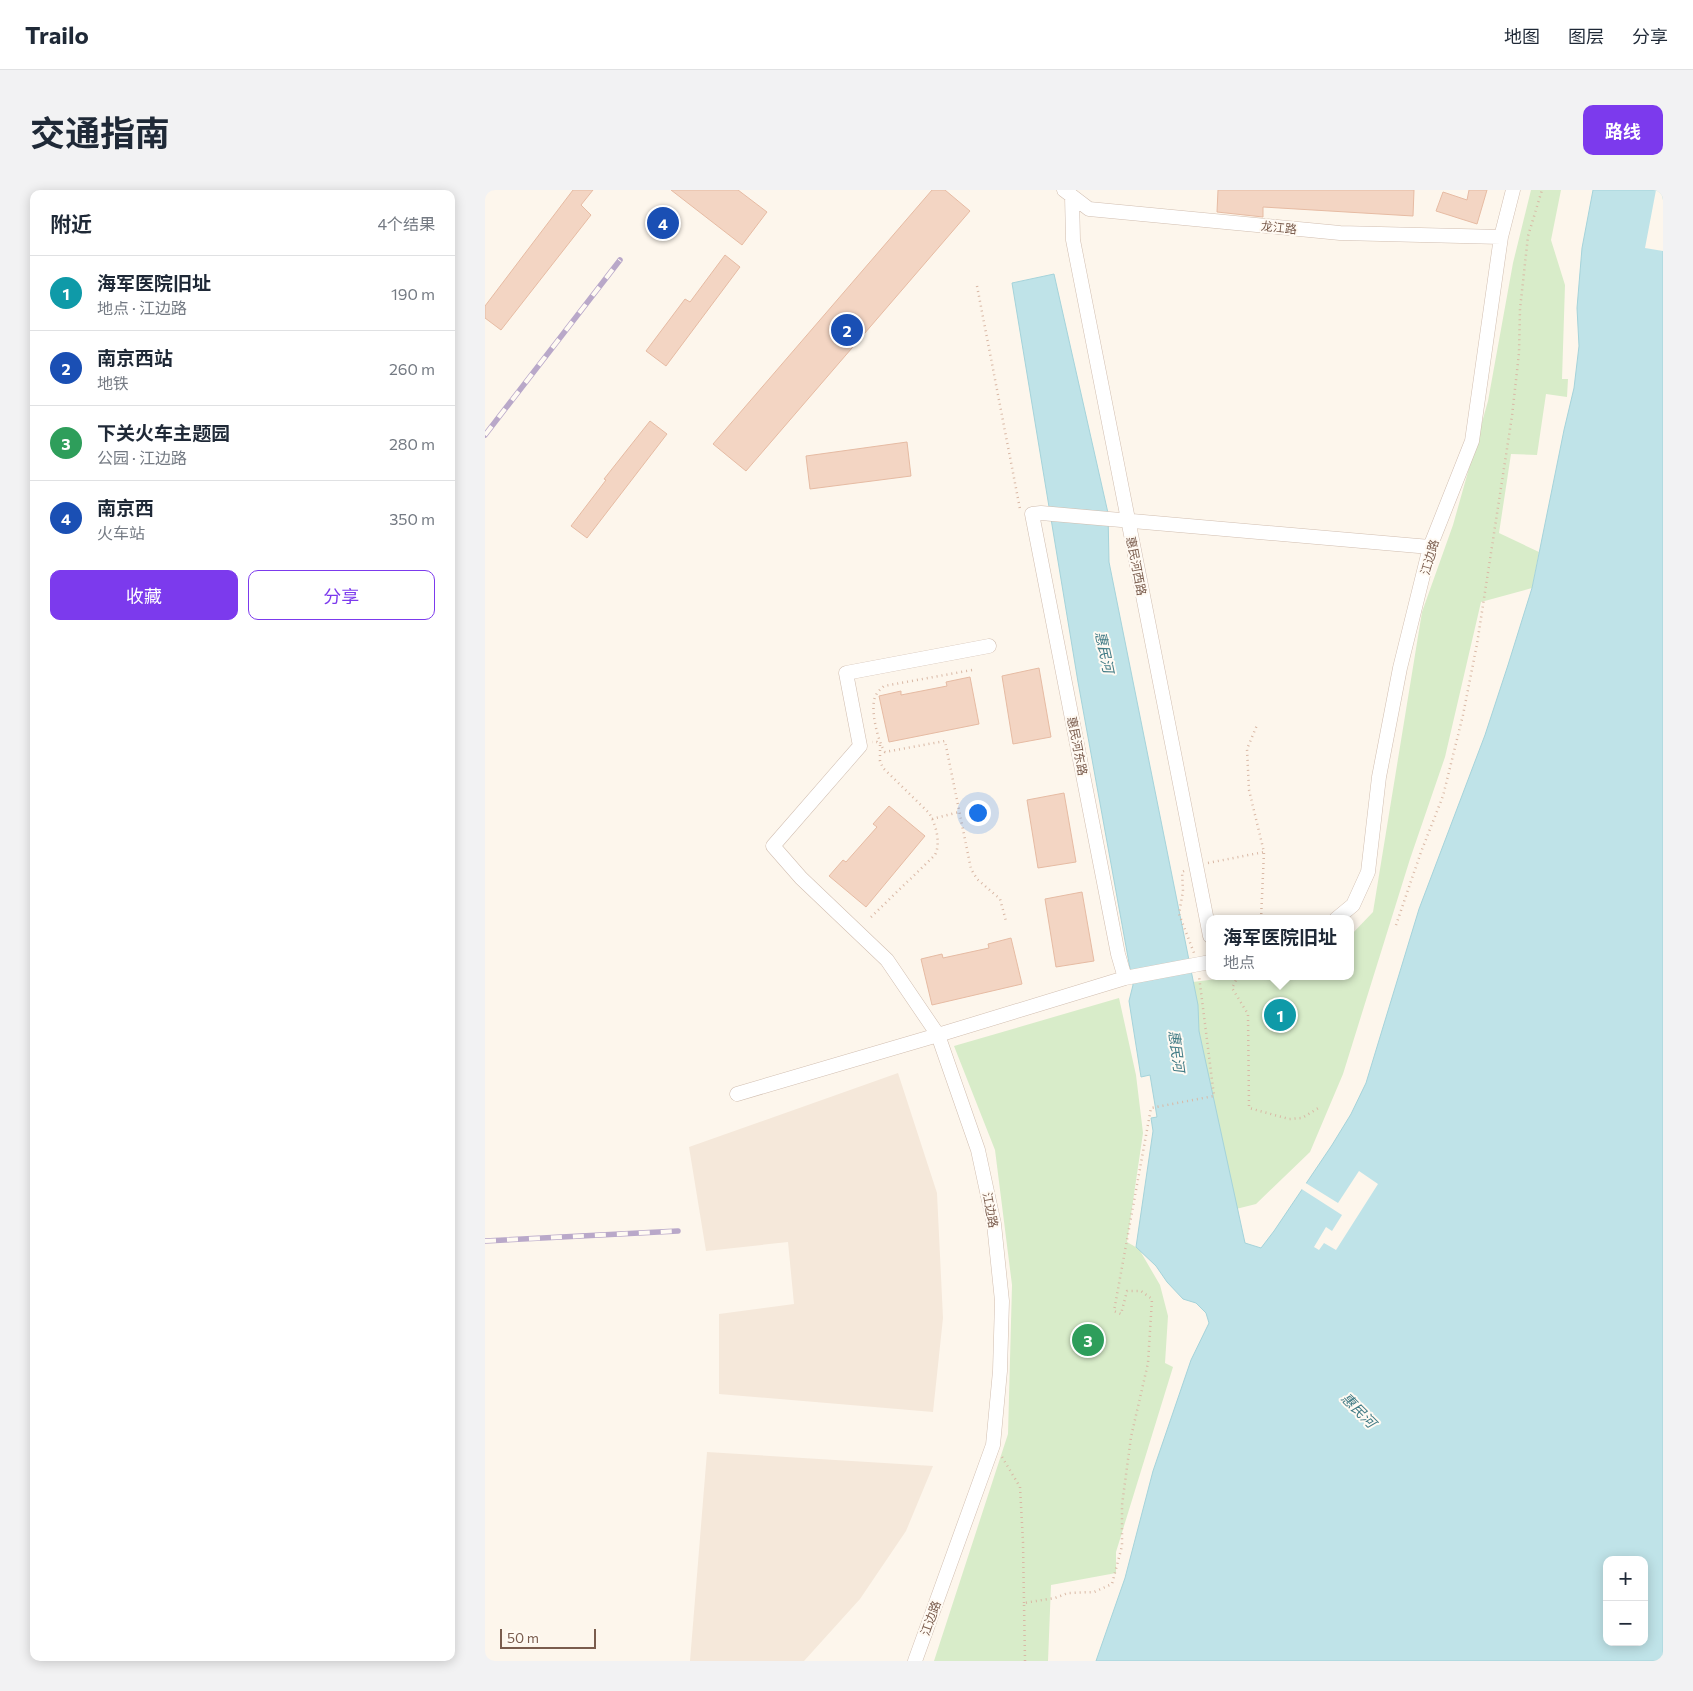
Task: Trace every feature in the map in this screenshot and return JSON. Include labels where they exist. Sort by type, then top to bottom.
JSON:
[{"type":"street","name":"江边路","points":[[1341,915],[1353,905],[1368,872],[1379,777],[1400,668],[1430,547],[1472,441],[1501,237],[1513,190]]},
{"type":"street","name":"龙江路","points":[[1068,193],[1089,209],[1340,233],[1501,237]]},
{"type":"street","name":"惠民河西路","points":[[1068,193],[1073,240],[1125,520],[1206,916]]},
{"type":"street","name":"惠民河东路","points":[[1125,520],[1037,513],[1116,944],[1125,978]]},
{"type":"street","points":[[1125,520],[1430,547]]},
{"type":"street","points":[[860,744],[846,673],[989,646]]},
{"type":"street","name":"江边路","points":[[860,744],[773,846],[801,878],[887,960],[937,1035],[978,1150],[994,1224],[1001,1301],[1001,1371],[993,1444],[915,1661]]},
{"type":"street","points":[[737,1094],[1125,978],[1204,963]]},
{"type":"path","points":[[1396,925],[1421,852],[1443,796],[1463,715],[1475,653],[1512,416],[1519,353],[1520,308],[1529,236],[1542,190]]},
{"type":"path","points":[[871,917],[938,850],[938,842],[929,813],[883,768],[880,761],[880,745],[873,705],[876,694],[889,685],[972,670]]},
{"type":"path","points":[[1257,725],[1247,749],[1249,790],[1263,852],[1261,915]]},
{"type":"path","points":[[860,744],[877,742],[885,752],[945,741],[971,869],[977,879],[999,899],[1006,921]]},
{"type":"path","points":[[932,819],[959,812]]},
{"type":"path","points":[[1024,1603],[1055,1598],[1068,1593],[1094,1592],[1112,1584],[1122,1546],[1123,1505],[1131,1437],[1149,1362],[1152,1299],[1141,1291],[1127,1291],[1121,1314],[1114,1311],[1151,1108],[1214,1096],[1204,963],[1179,914],[1183,891],[1182,872],[1196,866],[1263,852]]},
{"type":"path","points":[[1236,980],[1233,988],[1248,1014],[1249,1108],[1289,1119],[1303,1118],[1320,1107]]},
{"type":"path","points":[[998,1450],[1020,1487],[1025,1661]]},
{"type":"shaded area","points":[[898,1073],[937,1193],[943,1318],[933,1412],[719,1394],[719,1314],[794,1304],[788,1242],[706,1251],[689,1147]]},
{"type":"shaded area","points":[[707,1452],[933,1466],[906,1531],[860,1599],[804,1661],[690,1661]]},
{"type":"green space","points":[[1531,190],[1561,190],[1551,240],[1565,285],[1562,379],[1568,379],[1567,397],[1546,394],[1537,455],[1511,454],[1499,533],[1539,552],[1532,588],[1481,602],[1445,757],[1410,859],[1343,1074],[1310,1152],[1256,1204],[1236,1209],[1185,983],[1209,980],[1354,980],[1354,932],[1373,912],[1422,612],[1453,525],[1488,401],[1513,263]]},
{"type":"green space","points":[[1119,998],[1136,1075],[1143,1133],[1127,1242],[1139,1249],[1160,1285],[1168,1316],[1165,1363],[1173,1367],[1116,1552],[1116,1573],[1051,1585],[1048,1661],[934,1661],[1008,1434],[1012,1285],[995,1150],[954,1046]]},
{"type":"water","name":"惠民河","points":[[1593,190],[1663,190],[1663,1661],[1096,1661],[1125,1578],[1153,1471],[1191,1360],[1209,1323],[1206,1313],[1196,1303],[1183,1299],[1167,1282],[1156,1266],[1136,1247],[1153,1131],[1151,1118],[1157,1117],[1150,1075],[1141,1077],[1129,1001],[1133,985],[1078,682],[1012,283],[1054,274],[1108,513],[1109,562],[1198,1005],[1199,1031],[1245,1243],[1261,1248],[1332,1145],[1351,1114],[1366,1083],[1419,909],[1485,735],[1532,588],[1574,388],[1579,346],[1577,308],[1582,248]]},
{"type":"pier","points":[[1656,190],[1663,190],[1663,251],[1645,248]]},
{"type":"pier","points":[[1359,1171],[1378,1184],[1336,1250],[1324,1243],[1319,1250],[1314,1247],[1326,1227],[1332,1231],[1342,1215],[1300,1188],[1304,1182],[1338,1203]]},
{"type":"building","points":[[573,190],[593,190],[581,205],[591,215],[501,330],[485,318],[485,306]]},
{"type":"building","points":[[671,190],[738,190],[767,212],[742,245]]},
{"type":"building","points":[[932,190],[945,190],[970,211],[746,471],[713,444]]},
{"type":"building","points":[[1218,190],[1414,190],[1413,216],[1263,207],[1263,217],[1217,212]]},
{"type":"building","points":[[1469,190],[1487,190],[1477,224],[1436,211],[1443,192],[1467,200]]},
{"type":"building","points":[[725,255],[740,267],[666,366],[646,351],[685,299],[690,302]]},
{"type":"building","points":[[650,421],[667,434],[587,538],[571,526],[606,480],[604,479]]},
{"type":"building","points":[[907,442],[911,476],[810,489],[806,456]]},
{"type":"building","points":[[1039,668],[1051,737],[1013,744],[1002,676]]},
{"type":"building","points":[[970,677],[979,724],[889,742],[879,696],[901,691],[901,695],[947,686],[946,682]]},
{"type":"building","points":[[1064,793],[1076,862],[1038,868],[1027,800]]},
{"type":"building","points":[[889,806],[925,836],[866,907],[829,876],[843,860],[846,862],[877,827],[873,824]]},
{"type":"building","points":[[1082,892],[1094,961],[1056,967],[1045,899]]},
{"type":"building","points":[[1011,938],[1022,984],[932,1005],[921,959],[942,954],[943,958],[989,948],[988,944]]},
{"type":"railway","points":[[485,435],[620,260]]},
{"type":"railway","points":[[485,1241],[678,1231]]},
{"type":"place","name":"南京西","points":[[663,223]]},
{"type":"place","name":"南京西站","points":[[847,330]]},
{"type":"place","name":"海军医院旧址","points":[[1280,1015]]},
{"type":"place","name":"下关火车主题园","points":[[1088,1340]]}]
